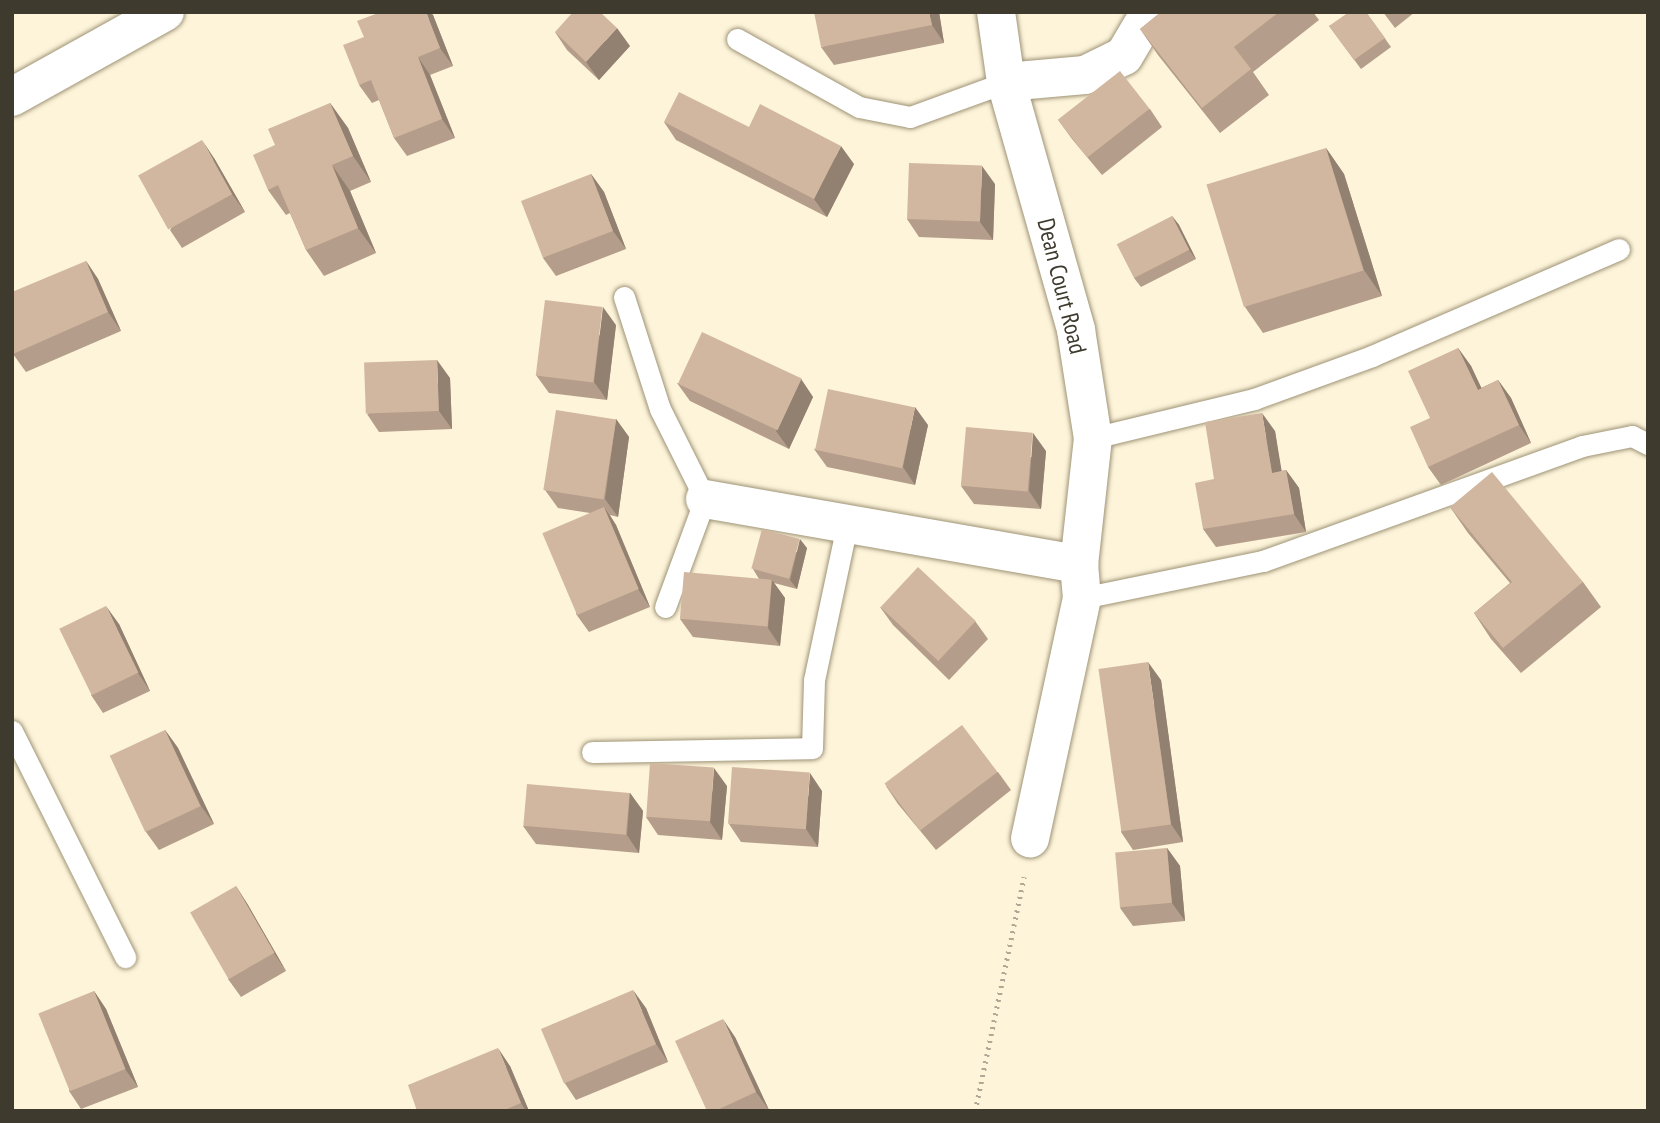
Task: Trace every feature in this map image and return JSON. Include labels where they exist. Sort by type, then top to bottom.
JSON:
[{"type":"street","points":[[12,97],[165,12]]},
{"type":"street","name":"Dean Court Road","points":[[996,12],[1006,82],[1076,330],[1093,438],[1080,581],[1030,838]]},
{"type":"street","points":[[1006,82],[1086,75],[1124,56],[1150,12]]},
{"type":"street","points":[[705,499],[848,520],[1080,581]]},
{"type":"lane","points":[[737,38],[859,107],[910,117],[1006,82]]},
{"type":"lane","points":[[1093,438],[1254,399],[1373,356],[1619,249]]},
{"type":"lane","points":[[624,297],[660,409],[705,499],[665,607]]},
{"type":"lane","points":[[1080,581],[1263,561],[1582,446],[1632,436],[1648,444]]},
{"type":"lane","points":[[592,752],[812,748],[814,680],[848,520]]},
{"type":"lane","points":[[12,731],[125,957]]},
{"type":"path","points":[[975,1111],[1018,920],[1030,838]]},
{"type":"building","points":[[381,12],[426,12],[440,48],[418,57],[442,119],[394,138],[371,80],[359,85],[343,45],[364,37],[357,21]]},
{"type":"building","points":[[573,12],[600,12],[617,28],[586,62],[555,32]]},
{"type":"building","points":[[814,12],[929,12],[932,25],[821,47]]},
{"type":"building","points":[[1161,12],[1279,12],[1234,47],[1251,69],[1202,108],[1140,29]]},
{"type":"building","points":[[1349,12],[1366,12],[1385,38],[1354,60],[1329,26]]},
{"type":"building","points":[[1120,71],[1150,109],[1087,157],[1058,120]]},
{"type":"building","points":[[679,92],[749,127],[760,104],[841,146],[814,199],[664,122]]},
{"type":"building","points":[[330,103],[353,156],[332,165],[358,228],[306,250],[278,185],[268,190],[253,155],[275,145],[268,129]]},
{"type":"building","points":[[202,140],[232,194],[168,230],[138,175]]},
{"type":"building","points":[[1326,148],[1363,270],[1244,307],[1206,185]]},
{"type":"building","points":[[909,163],[982,166],[980,222],[907,219]]},
{"type":"building","points":[[591,174],[613,231],[543,258],[521,201]]},
{"type":"building","points":[[1172,216],[1189,250],[1134,278],[1117,244]]},
{"type":"building","points":[[86,261],[108,312],[13,354],[12,292]]},
{"type":"building","points":[[545,300],[603,307],[593,383],[536,375]]},
{"type":"building","points":[[702,332],[802,378],[778,430],[678,384]]},
{"type":"building","points":[[1458,348],[1478,390],[1498,380],[1519,425],[1428,467],[1410,427],[1430,418],[1408,371]]},
{"type":"building","points":[[437,360],[439,411],[366,414],[364,363]]},
{"type":"building","points":[[828,389],[915,408],[902,468],[815,450]]},
{"type":"building","points":[[556,410],[616,420],[604,500],[543,490]]},
{"type":"building","points":[[1262,413],[1272,473],[1286,470],[1294,514],[1203,529],[1195,483],[1214,479],[1205,422]]},
{"type":"building","points":[[966,427],[1033,433],[1028,492],[961,486]]},
{"type":"building","points":[[1492,472],[1583,582],[1503,648],[1474,613],[1512,582],[1450,507]]},
{"type":"building","points":[[604,507],[639,589],[577,615],[542,533]]},
{"type":"building","points":[[762,529],[800,539],[789,579],[751,569]]},
{"type":"building","points":[[918,567],[976,621],[938,661],[880,607]]},
{"type":"building","points":[[684,572],[772,580],[768,626],[680,619]]},
{"type":"building","points":[[106,606],[138,673],[92,695],[59,629]]},
{"type":"building","points":[[1148,662],[1171,824],[1121,831],[1098,669]]},
{"type":"building","points":[[962,725],[998,772],[920,830],[885,783]]},
{"type":"building","points":[[165,730],[200,806],[145,832],[110,756]]},
{"type":"building","points":[[650,763],[714,767],[710,821],[646,817]]},
{"type":"building","points":[[732,767],[810,772],[806,829],[728,824]]},
{"type":"building","points":[[527,784],[630,793],[626,835],[523,826]]},
{"type":"building","points":[[1167,848],[1172,903],[1120,907],[1115,853]]},
{"type":"building","points":[[236,886],[274,953],[229,979],[190,912]]},
{"type":"building","points":[[633,990],[656,1044],[564,1083],[541,1029]]},
{"type":"building","points":[[94,991],[125,1069],[70,1091],[38,1013]]},
{"type":"building","points":[[723,1019],[756,1092],[715,1111],[707,1111],[675,1041]]},
{"type":"building","points":[[498,1048],[521,1103],[502,1111],[417,1111],[408,1085]]}]
